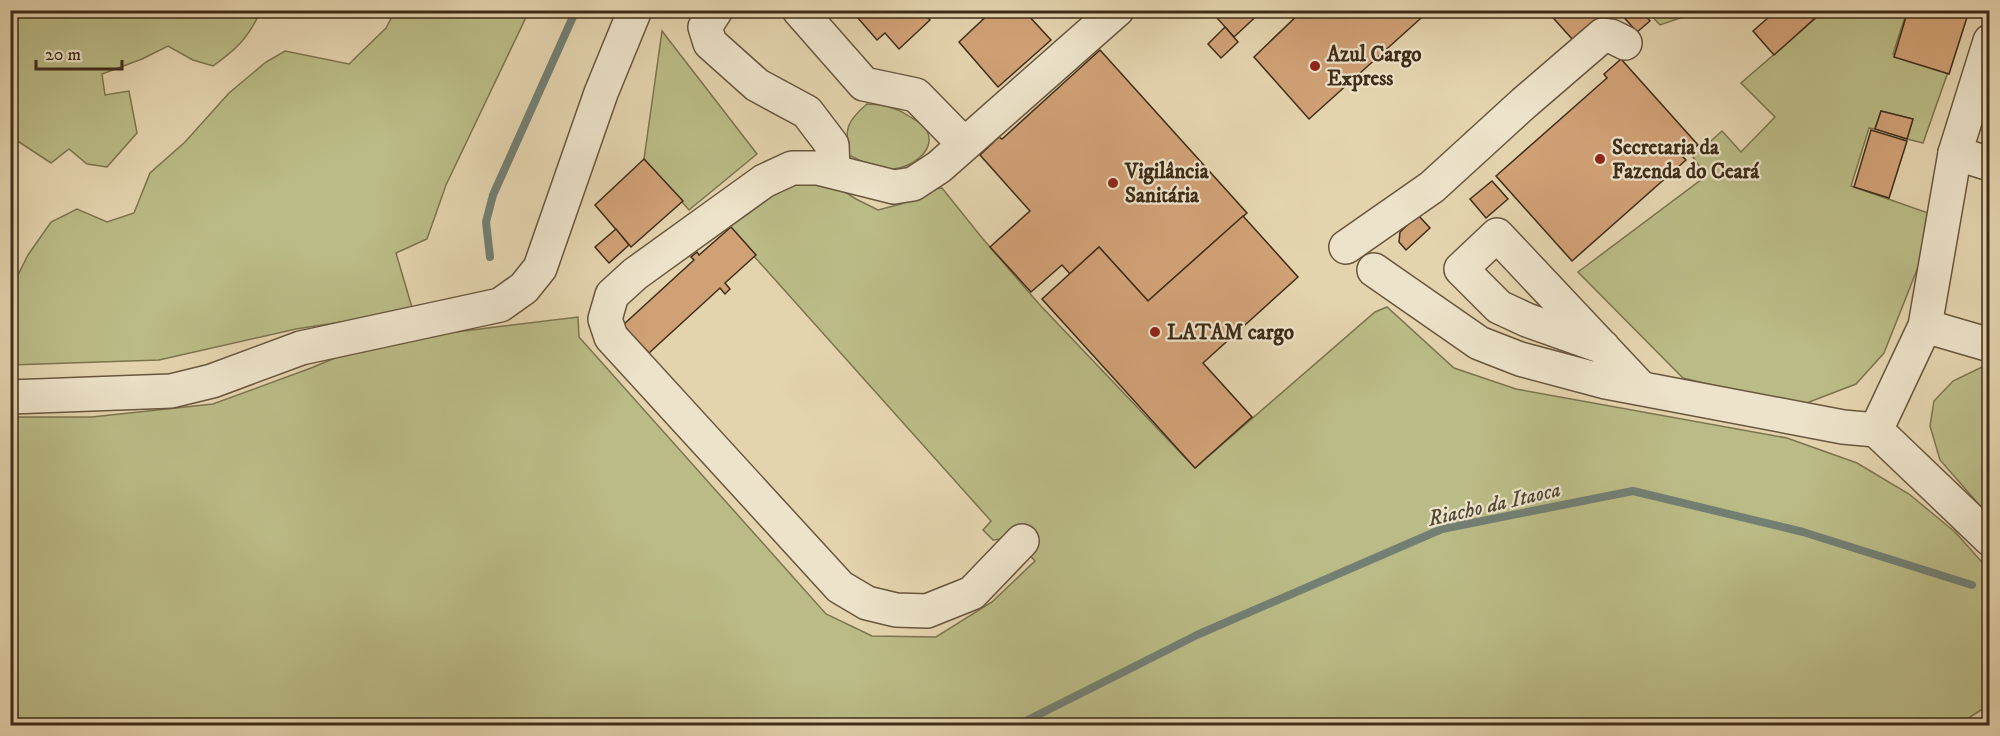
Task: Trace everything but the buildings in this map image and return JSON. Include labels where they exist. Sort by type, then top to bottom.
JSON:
[{"type":"lane","points":[[10,397],[171,391],[212,381],[302,348],[500,305],[524,288],[540,268],[601,93],[634,10]]},
{"type":"lane","points":[[716,10],[705,27],[710,43],[757,85],[807,112],[832,145],[833,171]]},
{"type":"lane","points":[[799,10],[864,84],[916,95],[964,144]]},
{"type":"lane","points":[[1022,541],[972,593],[927,611],[896,610],[867,603],[840,587],[611,337],[605,319],[612,295],[635,274],[764,181],[792,168],[818,168],[894,187],[913,184],[939,167],[1117,10]]},
{"type":"lane","points":[[1346,247],[1432,187],[1603,35],[1625,43]]},
{"type":"lane","points":[[1876,430],[1925,326],[1955,153],[1989,41]]},
{"type":"lane","points":[[1955,153],[1989,164]]},
{"type":"lane","points":[[1374,270],[1479,343],[1520,360],[1606,382],[1843,428],[1876,430],[1987,538]]},
{"type":"lane","points":[[1925,326],[1989,345]]},
{"type":"lane","points":[[1603,347],[1641,388]]},
{"type":"green space","points":[[11,10],[261,11],[241,42],[213,66],[193,60],[168,46],[142,59],[102,74],[105,95],[129,91],[137,133],[107,167],[87,164],[69,149],[51,163],[16,140],[11,143]]},
{"type":"green space","points":[[395,11],[529,11],[446,185],[427,239],[396,253],[413,311],[296,329],[159,360],[11,365],[10,291],[28,255],[51,222],[77,209],[107,222],[134,213],[150,173],[185,142],[229,93],[266,62],[285,51],[349,64],[386,28]]},
{"type":"green space","points":[[1647,11],[1691,11],[1683,17],[1660,25]]},
{"type":"green space","points":[[1824,11],[1907,11],[1893,54],[1948,72],[1923,143],[1907,139],[1913,119],[1881,111],[1875,129],[1869,128],[1851,186],[1928,213],[1920,262],[1884,353],[1856,384],[1799,406],[1683,378],[1578,272],[1706,176],[1693,157],[1722,131],[1741,152],[1775,117],[1741,83]]},
{"type":"green space","points":[[662,31],[757,154],[689,210],[644,159]]},
{"type":"green space","points":[[867,104],[883,105],[898,110],[917,121],[926,129],[929,137],[926,151],[915,161],[893,169],[864,163],[849,155],[847,132],[849,126],[855,115]]},
{"type":"green space","points":[[825,179],[878,210],[901,204],[927,190],[942,188],[1039,304],[1195,468],[1375,312],[1387,307],[1454,368],[1516,389],[1787,438],[1857,463],[1909,494],[1955,532],[1989,570],[1989,705],[1956,726],[11,725],[10,417],[92,417],[213,404],[374,342],[578,317],[579,337],[826,614],[872,636],[936,637],[992,602],[1035,561],[1014,538],[993,540],[983,530],[991,521],[726,225],[754,203],[798,182]]},
{"type":"green space","points":[[1989,366],[1989,516],[1940,460],[1930,426],[1934,401],[1953,381]]},
{"type":"waterway","points":[[490,257],[486,222],[493,195],[576,10]]},
{"type":"waterway","name":"Riacho da Itaoca","points":[[1016,726],[1199,634],[1442,529],[1633,491],[1803,532],[1972,585]]},
{"type":"place","name":"Azul Cargo Express","points":[[1315,66]]},
{"type":"place","name":"Secretaria da Fazenda do Ceará","points":[[1600,159]]},
{"type":"place","name":"Vigilância Sanitária","points":[[1113,183]]},
{"type":"place","name":"LATAM cargo","points":[[1155,332]]}]
